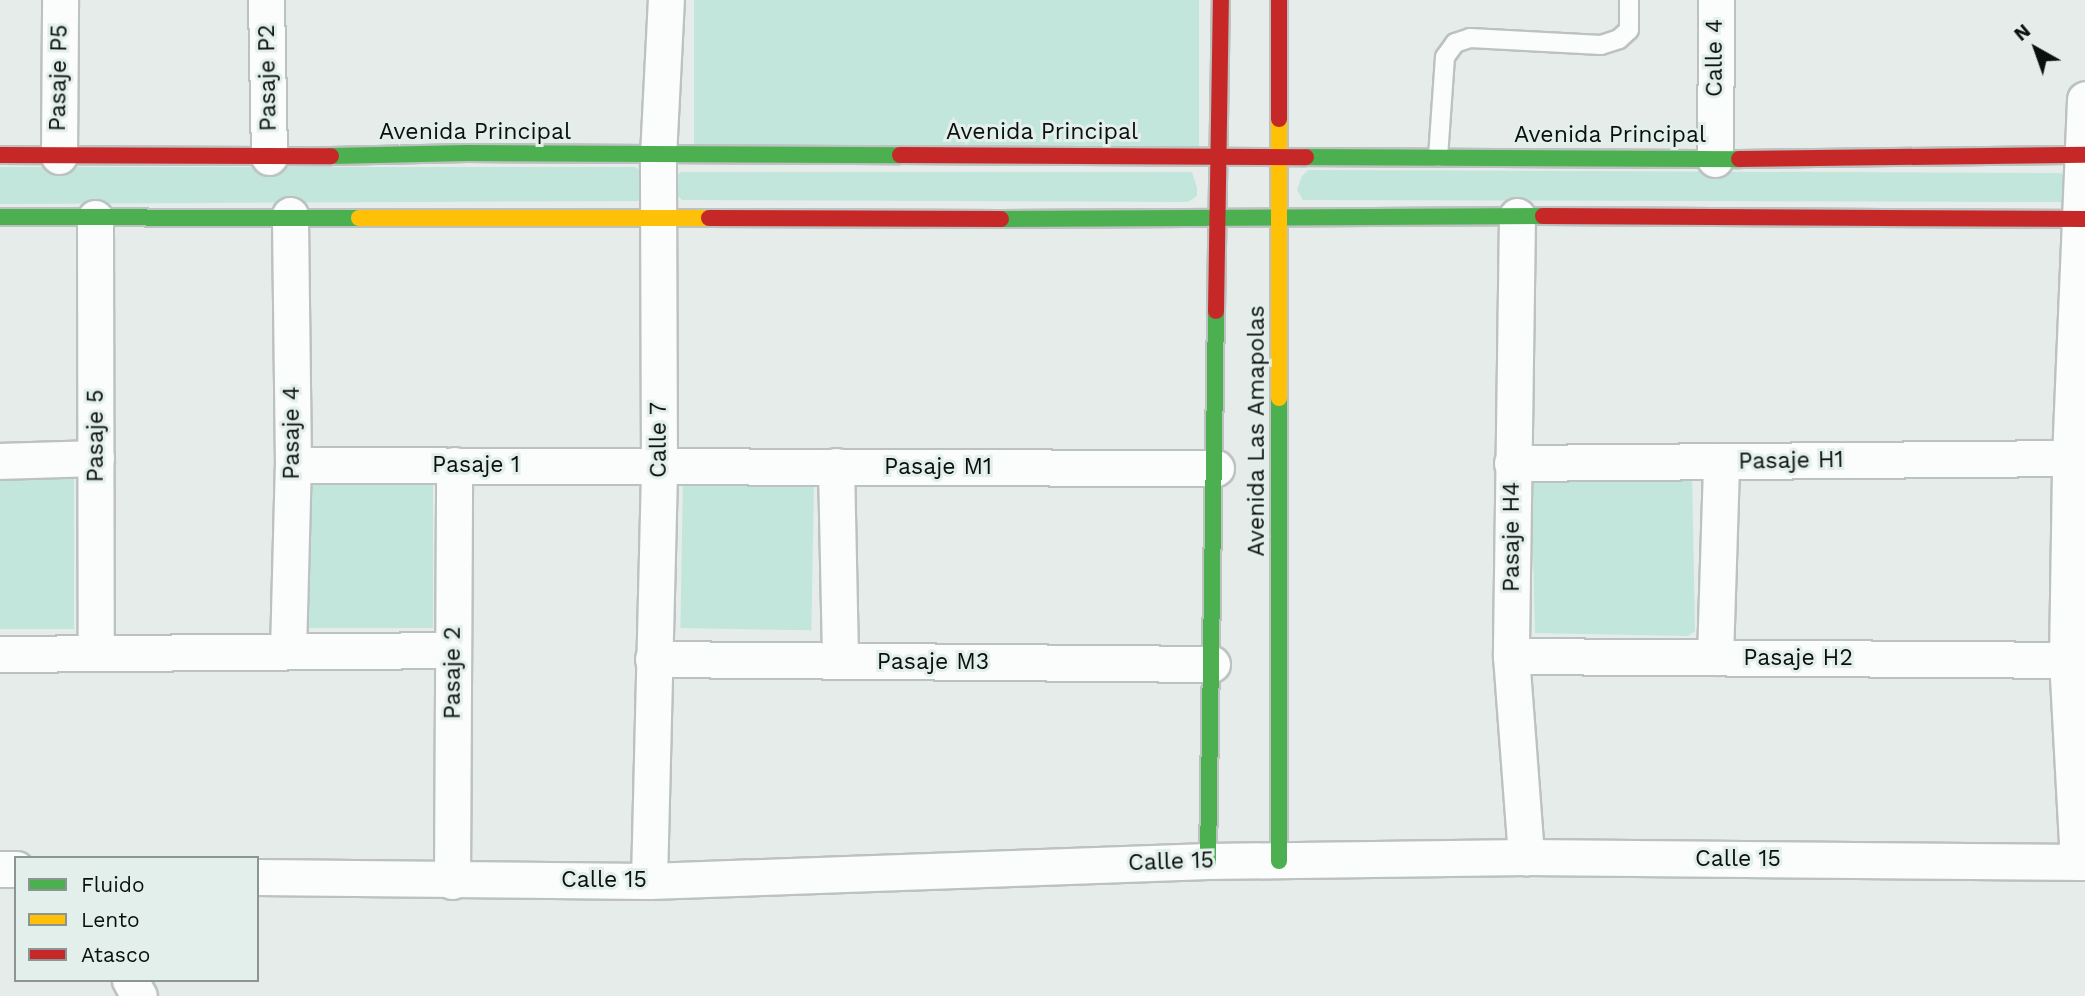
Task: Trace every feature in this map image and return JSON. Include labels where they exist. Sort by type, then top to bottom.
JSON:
[{"type":"street","name":"Pasaje P5","points":[[59,156],[60,0]]},
{"type":"street","name":"Pasaje P2","points":[[266,0],[269,157]]},
{"type":"street","name":"Calle 7","points":[[649,880],[659,465],[658,156],[666,0]]},
{"type":"street","name":"Avenida Las Amapolas","points":[[1208,861],[1221,0]]},
{"type":"street","name":"Avenida Las Amapolas","points":[[1279,0],[1279,861]]},
{"type":"street","name":"Calle 4","points":[[1715,159],[1716,0]]},
{"type":"street","points":[[2082,862],[2070,458],[2085,99]]},
{"type":"street","name":"Avenida Principal","points":[[0,155],[269,157],[467,153],[1715,159],[2084,155]]},
{"type":"street","points":[[0,217],[290,215],[1279,219],[1517,216],[2082,219]]},
{"type":"street","name":"Pasaje 4","points":[[288,651],[293,465],[290,215]]},
{"type":"street","name":"Pasaje H4","points":[[1517,216],[1511,656],[1526,858]]},
{"type":"street","name":"Pasaje 5","points":[[95,218],[96,653]]},
{"type":"street","points":[[0,461],[96,458]]},
{"type":"street","name":"Pasaje H1","points":[[1512,463],[2070,458]]},
{"type":"street","points":[[1716,657],[1721,461]]},
{"type":"street","name":"Pasaje 1","points":[[293,465],[659,465]]},
{"type":"street","name":"Pasaje 2","points":[[453,881],[454,465]]},
{"type":"street","name":"Pasaje M1","points":[[659,465],[1216,468]]},
{"type":"street","points":[[836,466],[839,661]]},
{"type":"street","points":[[0,654],[453,650]]},
{"type":"street","name":"Pasaje H2","points":[[1511,656],[2076,660]]},
{"type":"street","name":"Pasaje M3","points":[[653,659],[1212,664]]},
{"type":"street","name":"Calle 15","points":[[259,877],[453,881],[649,880],[1208,861],[1526,858],[2082,862]]},
{"type":"lane","points":[[1438,157],[1445,57],[1455,43],[1470,38],[1601,45],[1619,39],[1629,30],[1629,0]]},
{"type":"green space","points":[[694,0],[1199,0],[1199,155],[694,155]]},
{"type":"green space","points":[[0,167],[635,167],[644,173],[649,191],[638,201],[0,204]]},
{"type":"green space","points":[[1308,170],[2061,173],[2068,181],[2063,202],[1303,200],[1297,190],[1302,176]]},
{"type":"green space","points":[[681,172],[1192,172],[1197,196],[1188,202],[682,200],[675,193],[677,175]]},
{"type":"green space","points":[[0,472],[74,472],[74,629],[0,629]]},
{"type":"green space","points":[[1692,472],[1695,631],[1688,636],[1535,633],[1531,473]]},
{"type":"green space","points":[[308,476],[433,476],[433,628],[308,628]]},
{"type":"green space","points":[[683,480],[814,482],[811,630],[680,628]]},
{"type":"traffic: fast","points":[[331,156],[467,153],[900,155]]},
{"type":"traffic: fast","points":[[1306,157],[1739,159]]},
{"type":"traffic: fast","points":[[1001,219],[1543,216]]},
{"type":"traffic: fast","points":[[0,217],[359,218]]},
{"type":"traffic: fast","points":[[1208,861],[1216,311]]},
{"type":"traffic: fast","points":[[1279,398],[1279,861]]},
{"type":"traffic: slow","points":[[1279,119],[1279,398]]},
{"type":"traffic: slow","points":[[359,218],[709,218]]},
{"type":"traffic: jam","points":[[1216,311],[1221,0]]},
{"type":"traffic: jam","points":[[1279,0],[1279,119]]},
{"type":"traffic: jam","points":[[0,155],[331,156]]},
{"type":"traffic: jam","points":[[900,155],[1306,157]]},
{"type":"traffic: jam","points":[[1739,159],[2085,155]]},
{"type":"traffic: jam","points":[[1543,216],[2085,219]]},
{"type":"traffic: jam","points":[[709,218],[1001,219]]}]
